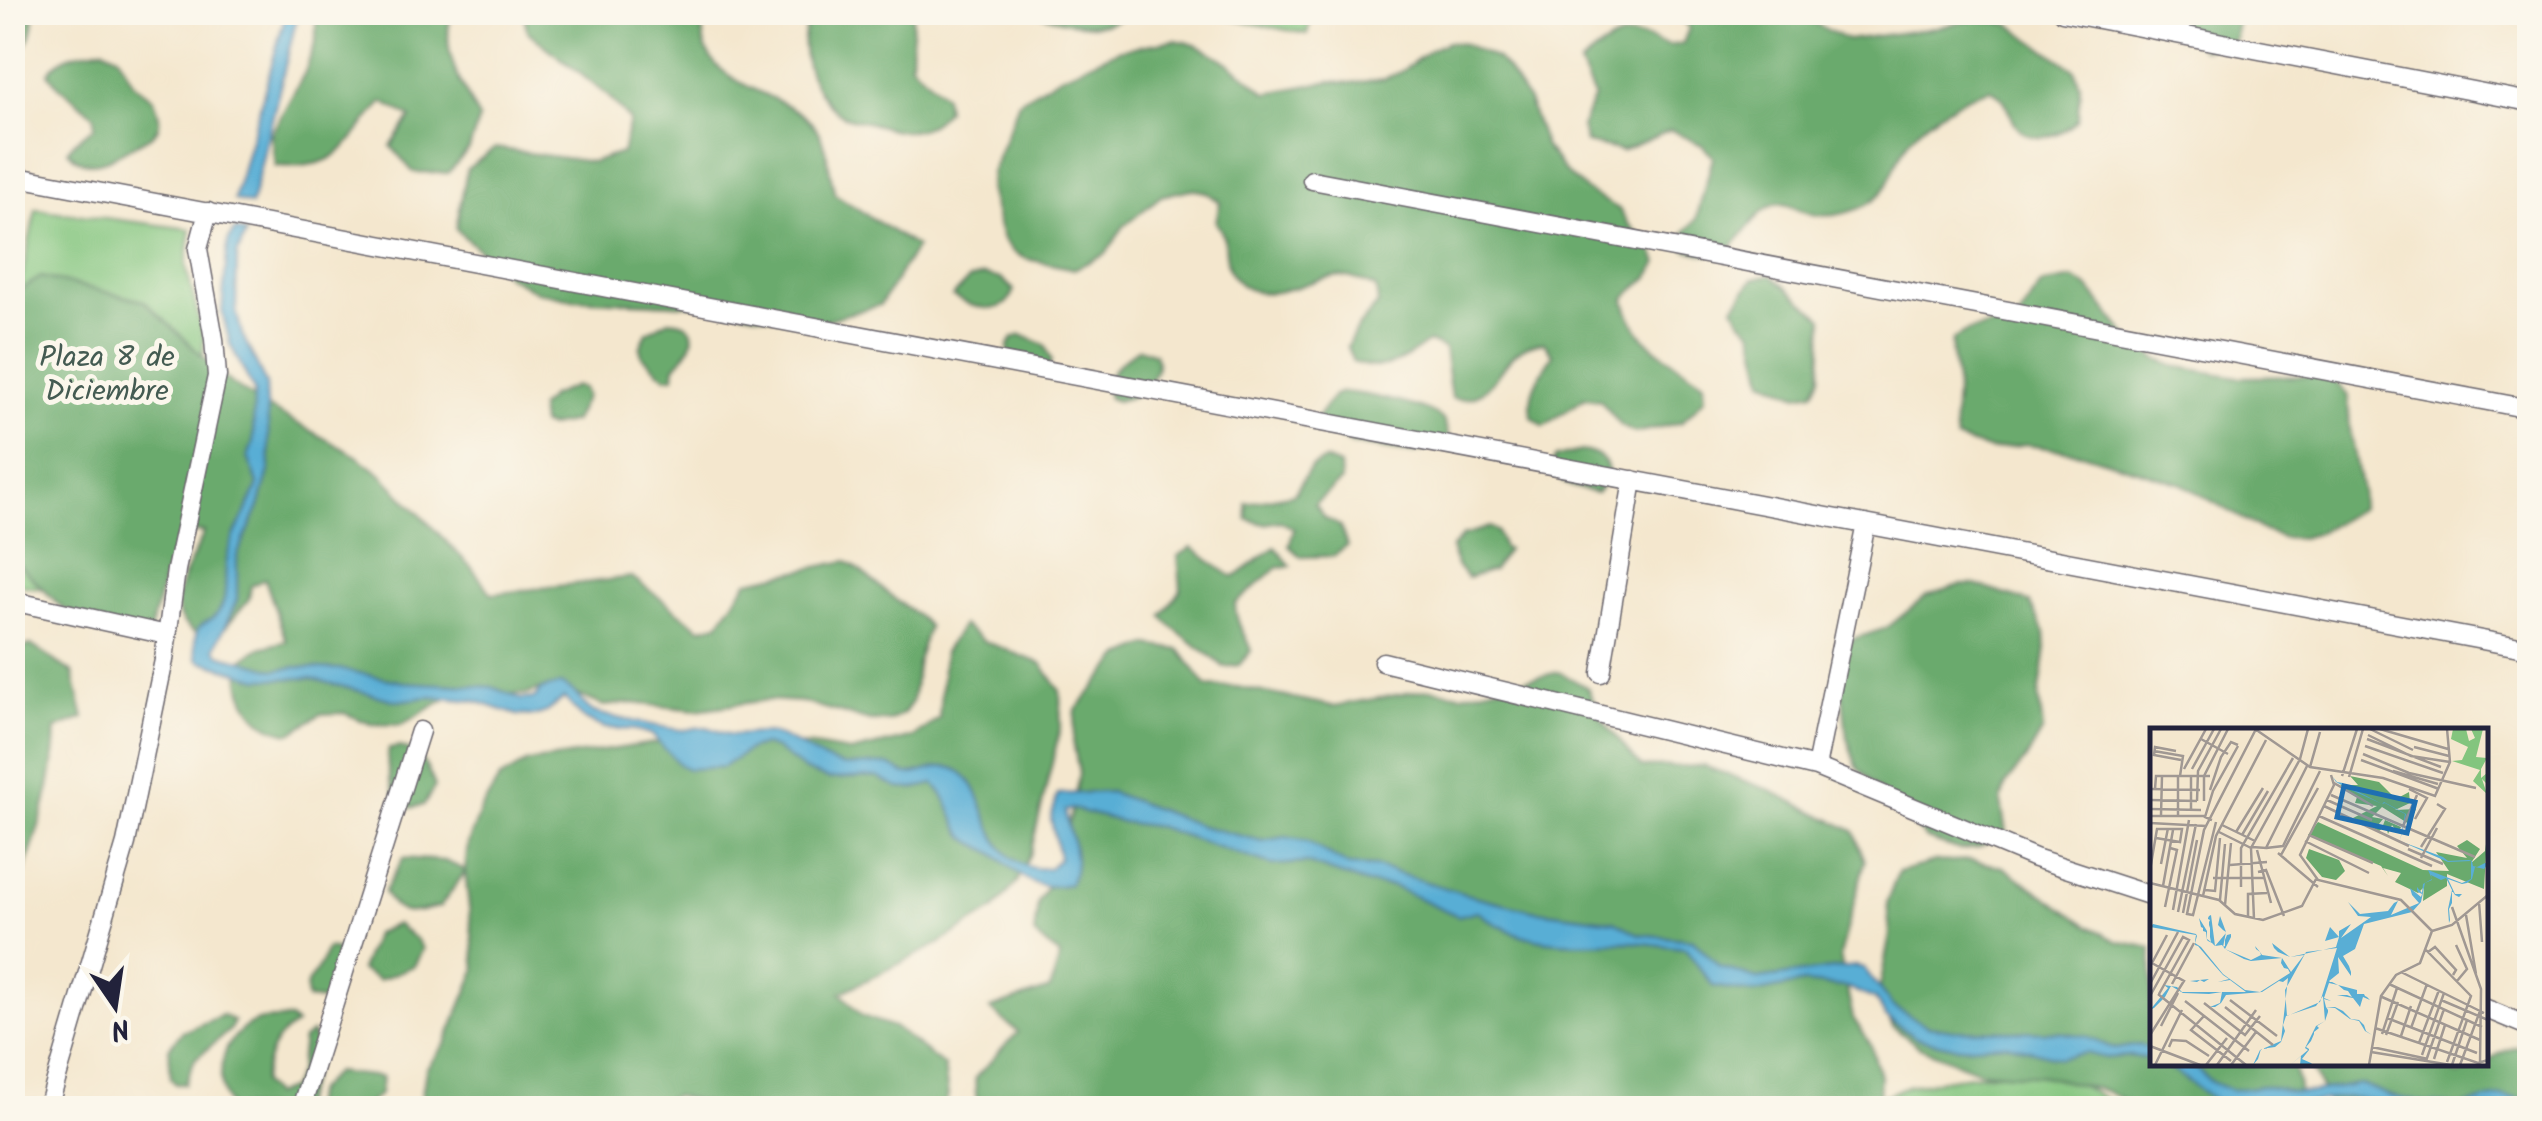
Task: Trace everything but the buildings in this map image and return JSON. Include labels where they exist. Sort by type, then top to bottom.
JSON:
[{"type":"street","points":[[2062,12],[2530,102]]},
{"type":"street","points":[[12,176],[2530,650]]},
{"type":"street","points":[[1312,180],[2530,409]]},
{"type":"street","points":[[48,1108],[126,842],[176,570],[217,376],[198,249],[208,212]]},
{"type":"street","points":[[1601,673],[1634,480]]},
{"type":"street","points":[[1816,767],[1866,524]]},
{"type":"street","points":[[12,601],[167,635]]},
{"type":"street","points":[[1383,662],[1816,767],[2035,858],[2150,895]]},
{"type":"street","points":[[301,1108],[420,731]]},
{"type":"street","points":[[2487,1009],[2530,1026]]},
{"type":"green space","points":[[13,12],[33,13],[33,28],[13,64]]},
{"type":"green space","points":[[705,12],[703,38],[711,58],[745,85],[806,118],[822,140],[835,194],[916,247],[880,305],[812,324],[713,306],[571,299],[536,291],[506,275],[456,229],[467,169],[495,148],[592,162],[622,153],[630,121],[608,96],[527,31],[524,13]]},
{"type":"green space","points":[[815,12],[913,13],[911,64],[944,95],[946,110],[927,126],[908,131],[840,114],[818,91],[806,64],[804,37]]},
{"type":"green space","points":[[316,13],[452,13],[450,54],[479,119],[469,149],[448,173],[413,172],[391,146],[411,118],[383,102],[349,143],[328,159],[315,164],[275,166],[271,134],[305,72],[316,40]]},
{"type":"green space","points":[[1034,13],[1127,13],[1106,24],[1094,25]]},
{"type":"green space","points":[[1312,13],[1307,34],[1210,15]]},
{"type":"green space","points":[[1679,13],[1799,15],[1847,40],[1977,19],[2009,24],[2075,70],[2080,85],[2078,119],[2058,133],[2033,137],[2015,123],[1998,94],[1991,89],[1980,92],[1920,128],[1904,148],[1886,186],[1868,204],[1829,216],[1785,204],[1772,205],[1725,251],[1702,254],[1686,249],[1685,232],[1696,220],[1713,157],[1702,145],[1671,130],[1622,151],[1586,143],[1581,127],[1594,97],[1580,65],[1622,37],[1644,37],[1669,45],[1683,43],[1689,28]]},
{"type":"green space","points":[[2156,13],[2237,13],[2235,39],[2202,49]]},
{"type":"green space","points":[[1175,40],[1212,53],[1267,93],[1331,81],[1384,79],[1448,42],[1465,44],[1497,59],[1528,101],[1545,147],[1566,173],[1587,191],[1619,209],[1652,248],[1658,263],[1649,277],[1625,298],[1629,313],[1655,348],[1704,382],[1705,398],[1682,422],[1635,433],[1621,426],[1600,400],[1585,398],[1544,426],[1532,417],[1531,399],[1535,384],[1553,355],[1544,342],[1515,354],[1489,385],[1467,398],[1451,398],[1444,349],[1428,342],[1393,364],[1375,367],[1353,362],[1347,347],[1378,304],[1376,288],[1354,279],[1334,277],[1276,292],[1247,289],[1231,273],[1224,238],[1216,222],[1220,202],[1206,192],[1191,189],[1161,196],[1124,226],[1106,254],[1074,269],[1013,252],[1003,240],[989,189],[991,173],[1019,101],[1058,77],[1121,49]]},
{"type":"green space","points":[[103,48],[118,55],[134,84],[154,99],[159,123],[152,135],[118,154],[100,162],[83,162],[68,150],[94,127],[95,117],[48,73],[65,58]]},
{"type":"green space","name":"Plaza 8 de Diciembre","points":[[36,209],[191,229],[186,267],[204,339],[200,408],[139,605],[13,584],[13,319]]},
{"type":"green space","points":[[984,275],[1002,279],[1014,290],[1004,305],[978,307],[953,296],[969,279]]},
{"type":"green space","points":[[1771,275],[1823,318],[1821,377],[1814,392],[1798,395],[1764,380],[1753,332],[1734,306],[1753,279]]},
{"type":"green space","points":[[41,277],[144,301],[232,384],[381,474],[492,594],[632,577],[700,628],[718,624],[748,581],[846,561],[928,627],[918,659],[912,702],[904,713],[890,721],[870,721],[802,702],[768,700],[696,710],[632,703],[604,706],[561,688],[545,688],[528,694],[453,695],[401,725],[371,724],[344,713],[321,714],[291,733],[267,725],[244,697],[240,673],[242,660],[260,648],[286,641],[265,579],[251,586],[249,599],[214,641],[194,632],[182,621],[177,608],[182,580],[204,532],[187,532],[165,574],[148,639],[63,609],[13,559],[13,302],[15,293]]},
{"type":"green space","points":[[2073,279],[2088,287],[2129,338],[2173,366],[2238,377],[2321,376],[2337,383],[2348,396],[2362,492],[2360,509],[2315,534],[2281,537],[2182,484],[2081,453],[2026,445],[1991,450],[1956,439],[1952,340],[1966,332],[2018,320],[2041,285]]},
{"type":"green space","points":[[669,320],[688,325],[693,337],[675,366],[674,376],[666,377],[642,356],[640,348],[647,332]]},
{"type":"green space","points":[[1021,335],[1045,345],[1052,361],[1047,369],[1010,362],[1008,346]]},
{"type":"green space","points":[[1139,348],[1155,354],[1157,359],[1151,380],[1141,394],[1117,401],[1109,398],[1110,375]]},
{"type":"green space","points":[[575,386],[583,388],[586,396],[574,421],[549,427],[541,424],[539,408],[551,396]]},
{"type":"green space","points":[[1342,392],[1395,401],[1436,415],[1444,422],[1450,443],[1415,453],[1352,444],[1316,419],[1334,395]]},
{"type":"green space","points":[[1581,451],[1597,455],[1607,466],[1609,477],[1596,493],[1564,482],[1551,464],[1556,457]]},
{"type":"green space","points":[[1325,460],[1340,466],[1341,481],[1315,504],[1325,518],[1340,526],[1347,546],[1334,556],[1301,557],[1289,546],[1294,529],[1280,521],[1264,524],[1247,519],[1246,503],[1294,494],[1311,467]]},
{"type":"green space","points":[[1490,527],[1497,531],[1507,550],[1493,570],[1468,578],[1457,566],[1451,549],[1463,535]]},
{"type":"green space","points":[[1275,547],[1291,566],[1278,567],[1235,604],[1251,651],[1239,665],[1224,667],[1162,616],[1181,589],[1178,556],[1192,548],[1235,577]]},
{"type":"green space","points":[[1960,585],[1976,585],[2029,602],[2045,632],[2046,648],[2039,698],[2043,730],[2006,784],[2001,801],[2006,833],[1977,848],[1960,850],[1926,839],[1857,767],[1847,738],[1840,669],[1842,651],[1853,639],[1887,628],[1926,596]]},
{"type":"green space","points":[[962,625],[984,641],[1042,664],[1060,691],[1061,725],[1031,851],[1017,882],[994,910],[937,945],[841,993],[862,1016],[894,1027],[944,1066],[948,1096],[944,1108],[704,1108],[705,1103],[673,1096],[647,1108],[420,1108],[426,1069],[446,1043],[476,970],[465,872],[440,907],[401,911],[384,892],[403,858],[445,861],[465,870],[468,843],[481,809],[499,779],[528,762],[681,739],[814,746],[850,752],[914,737],[939,718],[944,652]]},
{"type":"green space","points":[[31,645],[73,673],[84,718],[56,729],[44,809],[19,887],[13,893],[13,651]]},
{"type":"green space","points":[[1148,645],[1180,650],[1206,686],[1237,687],[1333,706],[1430,689],[1462,694],[1559,672],[1588,688],[1601,718],[1641,767],[1704,766],[1767,789],[1854,831],[1865,861],[1840,956],[1853,1018],[1871,1045],[1880,1076],[1879,1108],[977,1108],[975,1078],[1018,1032],[990,1009],[1050,989],[1060,956],[1034,934],[1038,902],[1056,871],[1073,807],[1079,773],[1073,741],[1076,710],[1120,657]]},
{"type":"green space","points":[[400,747],[419,757],[435,786],[424,805],[401,806],[395,793],[388,756],[389,749]]},
{"type":"green space","points":[[1970,860],[2003,867],[2087,925],[2117,941],[2150,948],[2150,1066],[2294,1066],[2299,1087],[2298,1108],[2139,1108],[2105,1091],[2043,1076],[1979,1071],[1919,1047],[1893,1027],[1878,997],[1890,934],[1887,902],[1898,872],[1934,862]]},
{"type":"green space","points":[[396,924],[423,949],[414,966],[379,980],[360,970],[375,934]]},
{"type":"green space","points":[[327,948],[344,951],[332,1002],[307,999],[308,983]]},
{"type":"green space","points":[[223,1015],[234,1021],[230,1030],[195,1059],[185,1084],[176,1084],[171,1079],[169,1048],[182,1032]]},
{"type":"green space","points":[[290,1019],[296,1025],[276,1042],[262,1083],[273,1095],[291,1088],[299,1071],[303,1039],[312,1033],[319,1054],[301,1108],[230,1108],[221,1071],[228,1046],[245,1027],[258,1021]]},
{"type":"green space","points":[[2524,1045],[2529,1048],[2529,1108],[2330,1108],[2312,1066],[2435,1066],[2459,1075],[2477,1066],[2487,1066],[2487,1061]]},
{"type":"green space","points":[[2051,1069],[2122,1108],[1857,1108],[1907,1086],[1970,1075]]},
{"type":"green space","points":[[335,1072],[382,1077],[380,1094],[364,1108],[310,1108],[315,1092]]},
{"type":"water","points":[[286,13],[298,13],[251,205],[234,200]]},
{"type":"water","points":[[235,230],[246,233],[237,255],[236,310],[242,334],[266,384],[270,467],[259,507],[237,556],[237,600],[215,648],[219,654],[275,670],[339,669],[404,682],[492,687],[521,699],[535,698],[542,689],[560,684],[594,712],[623,719],[684,730],[706,727],[733,735],[773,734],[841,765],[887,765],[907,774],[952,768],[970,781],[1000,845],[1012,858],[1028,866],[1049,868],[1059,858],[1051,819],[1058,794],[1110,792],[1201,826],[1262,841],[1285,837],[1306,841],[1349,866],[1377,867],[1532,910],[1614,921],[1639,934],[1693,940],[1720,967],[1757,979],[1864,968],[1893,1007],[1928,1026],[2059,1032],[2084,1036],[2115,1049],[2150,1048],[2150,1059],[2106,1058],[2085,1053],[2060,1058],[2007,1044],[1956,1047],[1916,1038],[1886,1017],[1875,999],[1844,987],[1804,983],[1754,993],[1713,986],[1685,948],[1532,938],[1495,924],[1477,911],[1458,916],[1392,886],[1367,884],[1306,863],[1271,865],[1159,827],[1073,809],[1065,811],[1075,857],[1069,884],[1035,884],[967,839],[934,784],[912,789],[898,788],[877,777],[828,779],[805,771],[776,749],[764,745],[750,749],[723,767],[688,769],[651,734],[604,728],[584,719],[564,698],[547,712],[517,715],[475,701],[430,697],[397,701],[310,678],[259,679],[201,661],[197,658],[196,634],[220,609],[229,549],[258,484],[248,457],[253,442],[254,391],[230,344],[222,311],[228,241]]},
{"type":"water","points":[[2167,1066],[2193,1066],[2209,1080],[2232,1090],[2262,1086],[2311,1092],[2360,1084],[2426,1104],[2462,1106],[2502,1096],[2518,1099],[2529,1108],[2412,1108],[2349,1097],[2272,1108],[2217,1102]]}]
